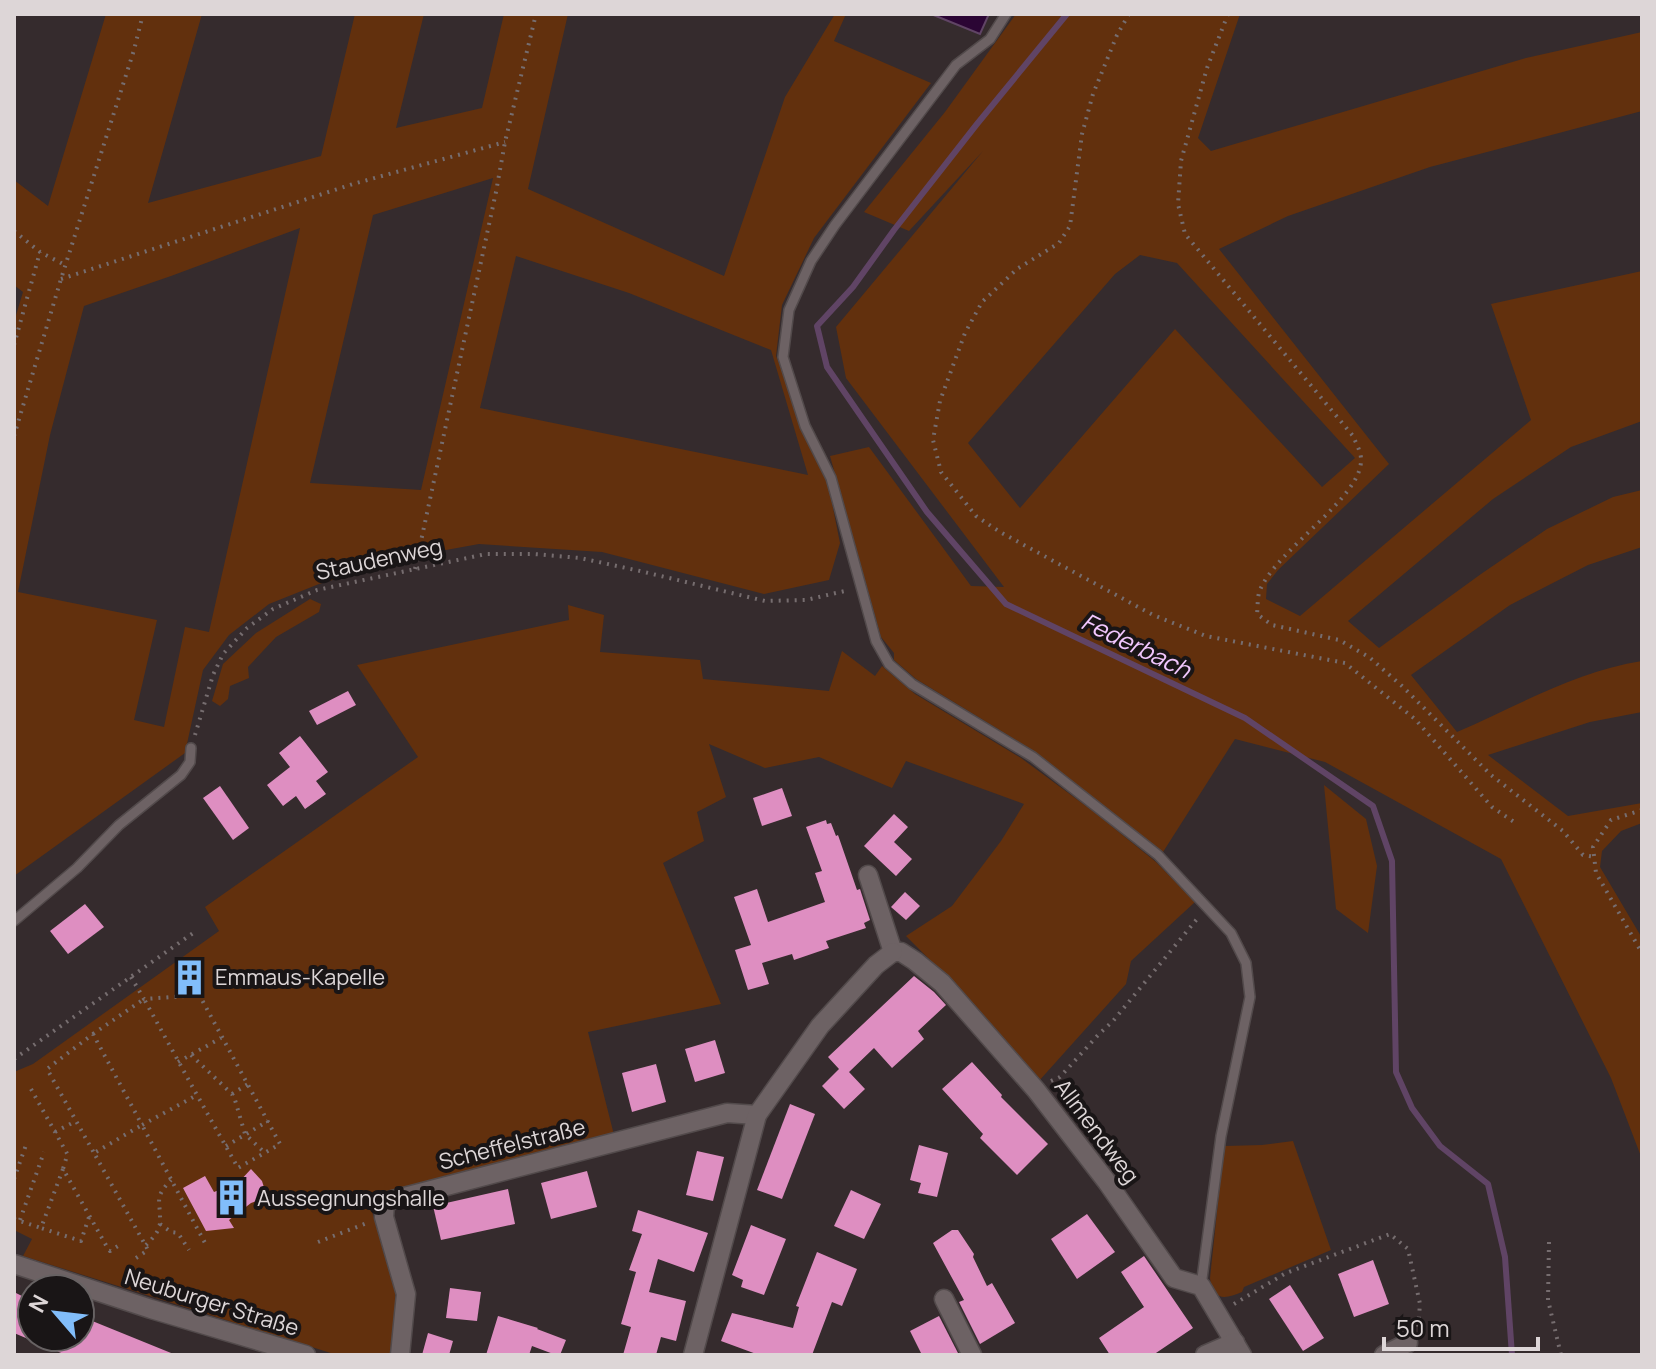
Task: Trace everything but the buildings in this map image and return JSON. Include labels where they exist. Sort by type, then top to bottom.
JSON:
[{"type":"street","points":[[693,1355],[757,1115],[820,1026],[876,965],[893,952],[868,875]]},
{"type":"street","name":"Allmendweg","points":[[893,952],[908,956],[942,983],[1034,1087],[1107,1182],[1174,1278],[1201,1286]]},
{"type":"street","name":"Scheffelstraße","points":[[384,1217],[385,1202],[727,1113],[757,1115]]},
{"type":"street","points":[[384,1217],[406,1294],[400,1355]]},
{"type":"street","name":"Neuburger Straße","points":[[14,1264],[306,1355]]},
{"type":"street","points":[[1201,1286],[1239,1348],[1205,1355]]},
{"type":"street","points":[[944,1299],[972,1355]]},
{"type":"street","points":[[1384,1355],[1408,1343]]},
{"type":"lane","points":[[1006,14],[990,39],[956,65],[811,261],[789,310],[783,357],[805,426],[831,478],[876,641],[889,664],[912,684],[1033,757],[1158,855],[1231,933],[1246,963],[1250,997],[1221,1136],[1201,1286]]},
{"type":"lane","points":[[14,921],[77,868],[119,825],[181,775],[190,762],[191,748]]},
{"type":"path","points":[[14,436],[143,14]]},
{"type":"path","points":[[415,569],[505,142],[536,14]]},
{"type":"path","points":[[1129,14],[1093,94],[1082,134],[1070,226],[1059,243],[1017,269],[982,302],[965,333],[940,401],[933,440],[941,472],[976,516],[1153,615],[1206,636],[1345,663],[1415,719],[1492,807],[1517,824]]},
{"type":"path","points":[[1228,14],[1207,68],[1181,161],[1178,204],[1185,234],[1353,436],[1362,457],[1359,474],[1347,493],[1271,570],[1259,592],[1257,614],[1272,625],[1339,640],[1369,657],[1491,775],[1563,831],[1583,855],[1595,857]]},
{"type":"path","points":[[61,279],[353,184],[505,142]]},
{"type":"path","points":[[14,231],[40,252],[65,265]]},
{"type":"path","points":[[14,345],[40,252]]},
{"type":"path","name":"Staudenweg","points":[[191,748],[213,675],[223,654],[247,628],[273,609],[317,590],[486,554],[580,558],[765,601],[806,600],[860,587]]},
{"type":"path","points":[[1642,810],[1611,820],[1593,847],[1596,873],[1642,953]]},
{"type":"path","points":[[1034,1087],[1060,1077],[1073,1064],[1128,1005],[1208,908]]},
{"type":"path","points":[[14,1059],[196,931]]},
{"type":"path","points":[[130,977],[238,1168],[280,1144],[195,987]]},
{"type":"path","points":[[136,1258],[148,1250],[146,1245],[47,1069],[144,999],[200,995]]},
{"type":"path","points":[[93,1034],[205,1243]]},
{"type":"path","points":[[178,1062],[221,1038]]},
{"type":"path","points":[[191,1055],[232,1094],[245,1134],[265,1153]]},
{"type":"path","points":[[232,1094],[248,1084]]},
{"type":"path","points":[[31,1089],[68,1158],[41,1228]]},
{"type":"path","points":[[94,1153],[197,1095]]},
{"type":"path","points":[[55,1132],[76,1121]]},
{"type":"path","points":[[226,1146],[268,1121]]},
{"type":"path","points":[[14,1179],[26,1145]]},
{"type":"path","points":[[44,1152],[17,1220],[81,1241],[89,1217]]},
{"type":"path","points":[[63,1169],[110,1251],[118,1246]]},
{"type":"path","points":[[146,1245],[160,1224],[158,1204],[161,1191],[171,1180]]},
{"type":"path","points":[[318,1242],[384,1217]]},
{"type":"path","points":[[160,1224],[178,1233],[189,1250]]},
{"type":"path","points":[[1244,1297],[1286,1273],[1390,1234],[1408,1249],[1420,1304],[1419,1327],[1408,1343]]},
{"type":"path","points":[[1549,1242],[1548,1300],[1561,1355]]},
{"type":"shaded area","points":[[106,14],[202,14],[148,203],[321,156],[355,14],[424,14],[396,128],[482,108],[504,14],[568,14],[528,189],[724,276],[785,97],[835,14],[846,14],[834,41],[931,83],[814,238],[782,305],[776,356],[828,483],[840,543],[829,580],[764,594],[602,552],[479,544],[413,556],[319,584],[269,604],[229,635],[203,670],[185,753],[14,876],[14,322],[23,292],[14,285],[14,180],[48,206]],"holes":[[[493,178],[421,490],[310,483],[373,215]],[[300,228],[209,632],[185,627],[164,727],[134,720],[157,620],[18,592],[50,435],[84,306]],[[516,256],[629,293],[771,350],[808,475],[480,408]]]},
{"type":"shaded area","points":[[931,14],[989,14],[980,34]]},
{"type":"shaded area","points":[[1016,14],[1240,14],[1198,138],[1211,151],[1526,58],[1642,32],[1642,111],[1430,167],[1288,216],[1219,249],[1389,464],[1267,584],[1266,599],[1300,616],[1531,420],[1491,304],[1642,271],[1642,421],[1571,447],[1493,499],[1348,621],[1379,648],[1547,529],[1613,497],[1642,490],[1642,547],[1588,565],[1510,605],[1411,675],[1457,732],[1571,681],[1642,661],[1642,712],[1590,722],[1488,755],[1568,816],[1642,803],[1642,823],[1621,831],[1602,851],[1600,867],[1642,938],[1642,1159],[1611,1078],[1501,859],[1325,762],[1235,739],[1163,852],[1034,751],[916,679],[894,660],[894,653],[881,637],[830,456],[869,447],[971,586],[1004,587],[846,378],[836,327],[983,151],[909,231],[864,212],[945,112]],"holes":[[[1140,255],[1177,263],[1355,458],[1322,487],[1175,329],[1020,508],[968,443],[1115,274]]]},
{"type":"shaded area","points":[[310,599],[321,604],[319,612],[276,637],[248,667],[249,678],[230,686],[228,699],[220,706],[212,701],[223,664],[256,633]]},
{"type":"shaded area","points":[[568,605],[604,615],[600,652],[700,660],[703,679],[829,691],[842,651],[875,676],[882,666],[915,694],[1021,758],[1094,812],[1156,862],[1195,902],[1131,961],[1126,984],[1038,1082],[906,936],[952,906],[1001,841],[1024,804],[906,761],[892,788],[819,757],[765,768],[709,744],[726,797],[697,812],[704,841],[663,863],[721,1004],[588,1032],[614,1135],[372,1197],[367,1194],[395,1292],[398,1327],[391,1355],[337,1355],[96,1279],[96,1273],[77,1273],[23,1256],[32,1239],[14,1230],[14,1072],[33,1064],[219,931],[205,907],[418,757],[357,665],[569,620]]},
{"type":"shaded area","points":[[1324,785],[1366,819],[1377,866],[1368,933],[1336,909]]},
{"type":"shaded area","points":[[1293,1141],[1331,1250],[1244,1287],[1242,1292],[1220,1296],[1213,1291],[1210,1278],[1225,1146]]},
{"type":"waterway","name":"Federbach","points":[[1067,14],[977,124],[853,287],[817,326],[827,367],[927,512],[1006,604],[1245,718],[1373,806],[1392,861],[1396,1072],[1412,1108],[1440,1146],[1488,1184],[1505,1257],[1512,1355]]},
{"type":"place","name":"Emmaus-Kapelle","points":[[189,977]]},
{"type":"place","name":"Aussegnungshalle","points":[[231,1198]]}]
